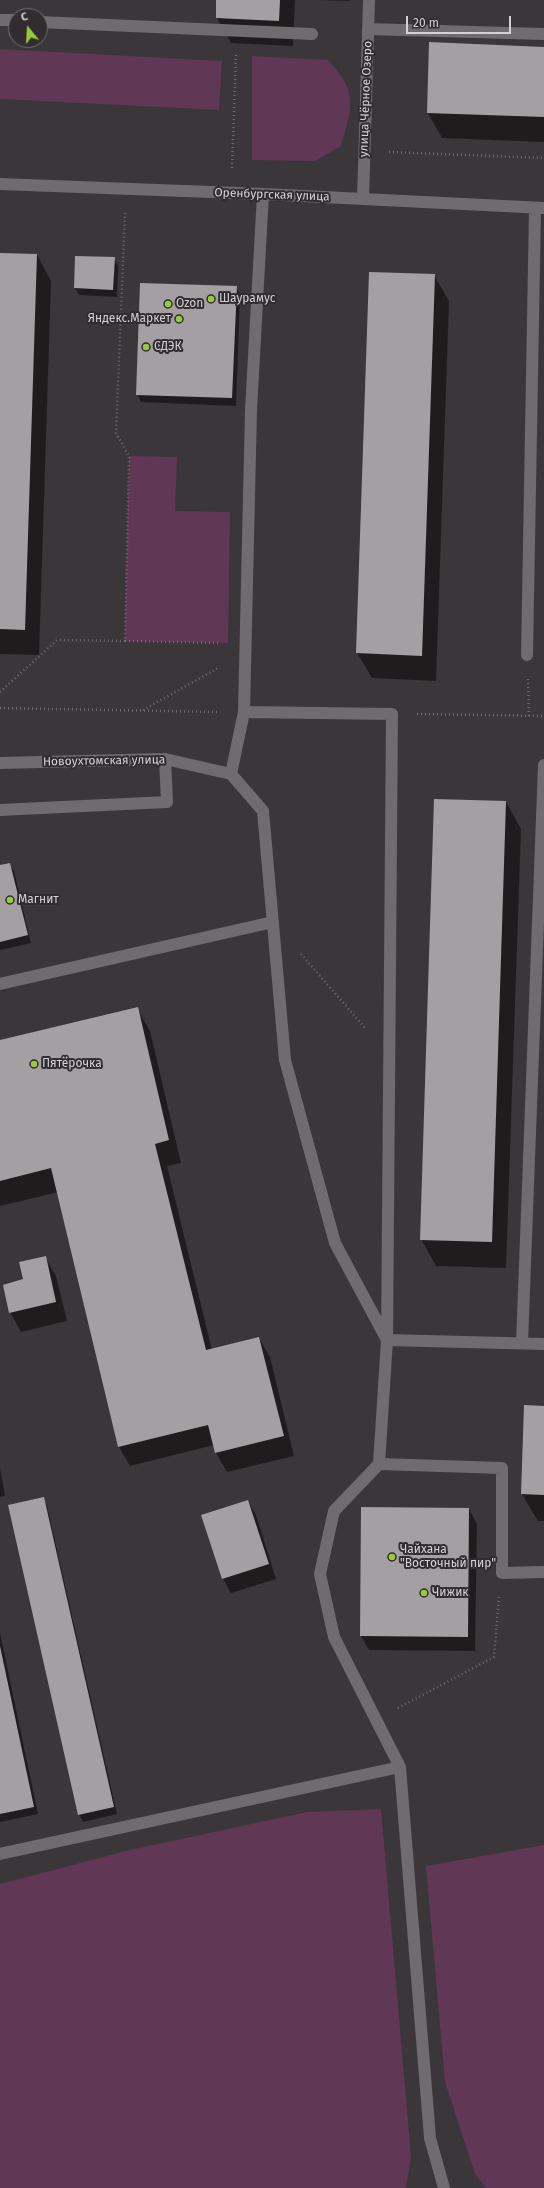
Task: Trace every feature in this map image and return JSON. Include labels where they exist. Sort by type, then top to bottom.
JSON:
[{"type":"street","name":"улица Чёрное Озеро","points":[[363,198],[369,0]]},
{"type":"street","points":[[48,22],[312,34]]},
{"type":"street","points":[[368,29],[544,34]]},
{"type":"street","name":"Оренбургская улица","points":[[0,184],[363,198],[540,208]]},
{"type":"street","points":[[263,194],[250,418],[244,712],[231,774],[263,810],[285,1060],[335,1243],[387,1340]]},
{"type":"street","points":[[527,655],[540,208]]},
{"type":"street","points":[[244,712],[392,714],[387,1340],[379,1464],[334,1511],[320,1574],[334,1637],[400,1767],[430,2138],[444,2188]]},
{"type":"street","points":[[0,810],[167,802],[165,760]]},
{"type":"street","name":"Новоухтомская улица","points":[[0,763],[165,760],[231,774]]},
{"type":"street","points":[[522,1344],[544,765]]},
{"type":"street","points":[[0,984],[273,922]]},
{"type":"street","points":[[387,1340],[544,1344]]},
{"type":"street","points":[[379,1464],[502,1468],[502,1573],[544,1572]]},
{"type":"street","points":[[0,1854],[400,1767]]},
{"type":"path","points":[[231,193],[236,30]]},
{"type":"path","points":[[364,151],[544,158]]},
{"type":"path","points":[[125,213],[116,433],[129,456],[125,641]]},
{"type":"path","points":[[0,692],[58,640],[228,643]]},
{"type":"path","points":[[527,655],[529,717]]},
{"type":"path","points":[[142,710],[227,663]]},
{"type":"path","points":[[0,708],[244,712]]},
{"type":"path","points":[[392,714],[544,716]]},
{"type":"path","points":[[273,922],[389,1056]]},
{"type":"path","points":[[376,1719],[494,1657],[502,1573]]},
{"type":"shaded area","points":[[0,49],[222,61],[219,110],[0,99]]},
{"type":"shaded area","points":[[252,56],[328,60],[345,82],[349,91],[350,110],[341,146],[315,161],[252,160]]},
{"type":"shaded area","points":[[129,456],[177,457],[175,511],[230,512],[228,643],[125,641]]},
{"type":"shaded area","points":[[381,1809],[411,2156],[406,2188],[0,2188],[0,1884],[130,1850],[307,1812]]},
{"type":"shaded area","points":[[544,1845],[544,2188],[486,2188],[475,2174],[445,2082],[426,1866]]},
{"type":"building","points":[[216,0],[280,0],[279,21],[216,18]]},
{"type":"building","points":[[429,42],[544,47],[544,117],[427,113]]},
{"type":"building","points":[[0,253],[37,254],[25,630],[0,629]]},
{"type":"building","points":[[75,256],[115,257],[113,290],[74,288]]},
{"type":"building","points":[[369,272],[435,274],[422,656],[356,653]]},
{"type":"building","points":[[140,283],[237,286],[232,398],[136,395]]},
{"type":"building","points":[[434,799],[506,801],[492,1242],[420,1240]]},
{"type":"building","name":"Магнит","points":[[10,863],[28,935],[0,942],[0,865]]},
{"type":"building","points":[[138,1007],[169,1140],[155,1144],[206,1350],[259,1337],[284,1436],[215,1453],[208,1425],[118,1447],[51,1168],[0,1181],[0,1040]]},
{"type":"building","points":[[46,1256],[56,1302],[9,1313],[3,1285],[23,1279],[19,1262]]},
{"type":"building","points":[[524,1405],[544,1406],[544,1495],[521,1494]]},
{"type":"building","points":[[44,1497],[114,1807],[78,1815],[8,1505]]},
{"type":"building","points":[[248,1500],[269,1564],[222,1579],[201,1515]]},
{"type":"building","points":[[361,1507],[469,1508],[468,1637],[360,1636]]},
{"type":"building","points":[[0,1646],[34,1807],[0,1814]]},
{"type":"place","name":"Шаурамус","points":[[211,299]]},
{"type":"place","name":"Ozon","points":[[168,304]]},
{"type":"place","name":"Яндекс.Маркет","points":[[179,319]]},
{"type":"place","name":"СДЭК","points":[[146,347]]},
{"type":"place","name":"Магнит","points":[[10,900]]},
{"type":"place","name":"Пятёрочка","points":[[34,1064]]},
{"type":"place","name":"Чайхана \"Восточный пир\"","points":[[392,1557]]},
{"type":"place","name":"Чижик","points":[[424,1593]]}]
